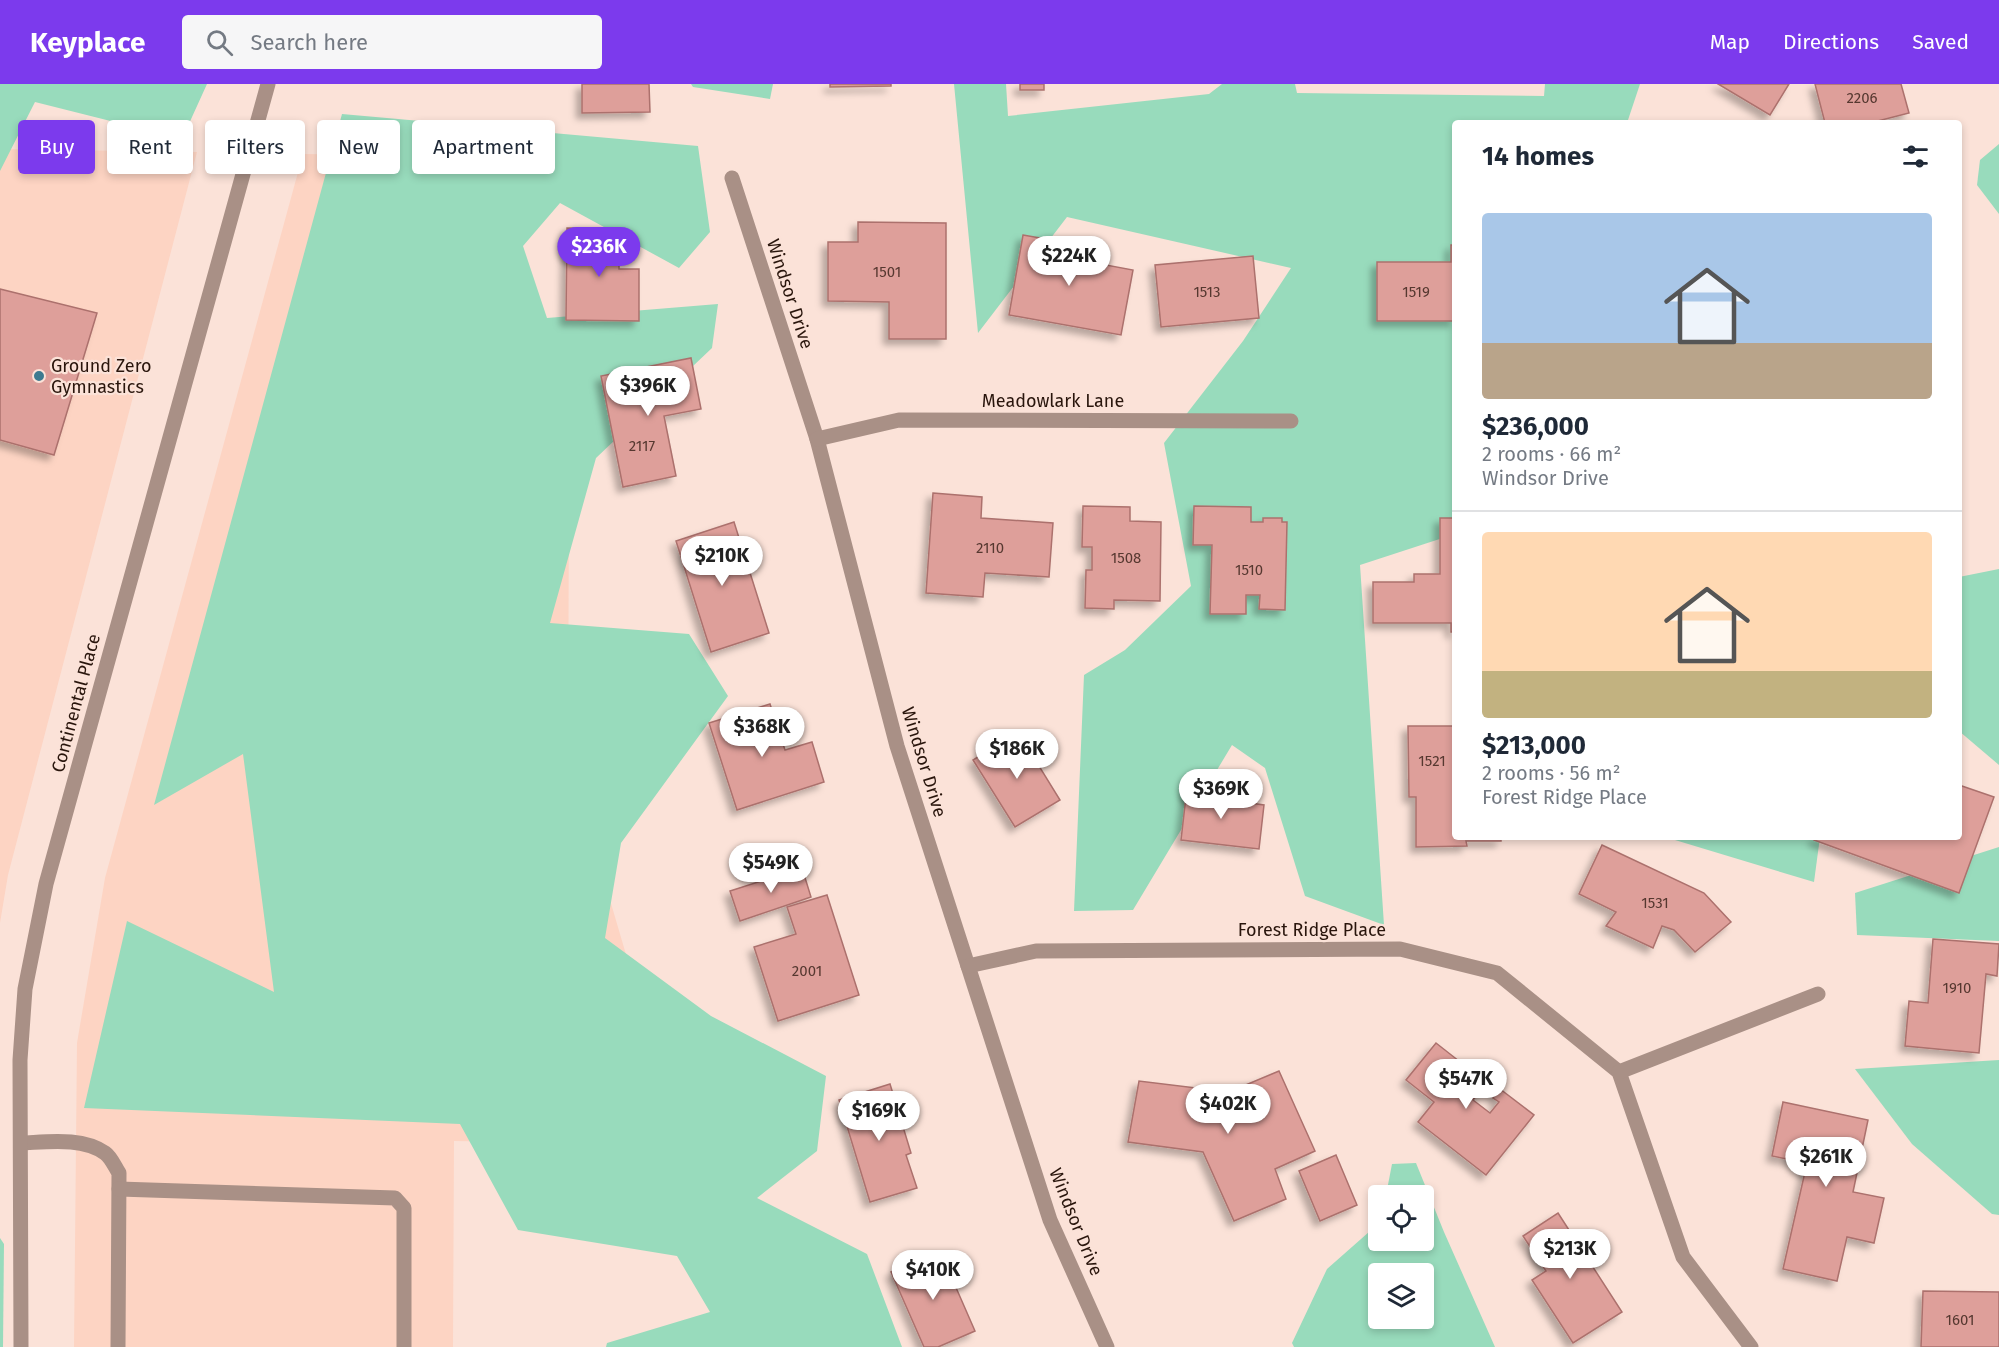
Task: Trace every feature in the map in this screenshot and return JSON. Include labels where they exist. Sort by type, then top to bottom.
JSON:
[{"type":"street","name":"Continental Place","points":[[21,1347],[20,1060],[25,989],[46,884],[268,84]]},
{"type":"street","name":"Windsor Drive","points":[[732,178],[817,439],[897,746],[1050,1220],[1107,1347]]},
{"type":"street","name":"Meadowlark Lane","points":[[817,439],[899,420],[1291,421]]},
{"type":"street","name":"Forest Ridge Place","points":[[968,966],[1036,951],[1400,949],[1497,973],[1618,1072]]},
{"type":"street","points":[[1751,1347],[1683,1257],[1618,1072],[1818,994]]},
{"type":"street","points":[[21,1143],[57,1141],[86,1144],[107,1154],[119,1173],[118,1347]]},
{"type":"street","points":[[119,1189],[395,1198],[404,1208],[404,1347]]},
{"type":"shaded area","points":[[0,149],[18,149],[18,174],[95,174],[95,150],[107,151],[107,174],[191,174],[8,875],[0,923]]},
{"type":"shaded area","points":[[193,152],[197,152],[193,167]]},
{"type":"shaded area","points":[[305,154],[317,154],[317,174],[400,174],[400,155],[412,155],[412,174],[475,174],[569,494],[568,757],[682,1145],[454,1141],[453,1347],[74,1347],[77,1043],[105,878],[298,174],[305,174]]},
{"type":"green space","points":[[0,84],[207,84],[191,120],[107,120],[35,102],[26,120],[18,120],[18,136],[0,171]]},
{"type":"green space","points":[[691,84],[773,84],[770,99],[693,87]]},
{"type":"green space","points":[[954,84],[1006,84],[1008,116],[1209,94],[1222,84],[1295,84],[1297,93],[1544,96],[1545,84],[1640,84],[1628,120],[1452,120],[1452,535],[1360,565],[1384,925],[1305,896],[1265,768],[1232,745],[1133,910],[1074,911],[1084,675],[1125,650],[1191,586],[1164,443],[1243,341],[1291,268],[1067,217],[978,333]]},
{"type":"green space","points":[[342,114],[412,120],[412,174],[555,174],[555,133],[698,146],[710,232],[679,268],[560,203],[523,246],[547,318],[718,304],[712,348],[596,458],[550,623],[689,634],[728,696],[621,843],[605,938],[711,1016],[826,1076],[817,1151],[757,1198],[867,1254],[902,1347],[606,1347],[607,1343],[710,1312],[677,1256],[518,1230],[460,1124],[84,1108],[127,921],[274,992],[243,754],[154,805],[326,174],[400,174],[400,120],[340,120]]},
{"type":"green space","points":[[1999,144],[1999,214],[1977,185],[1980,160]]},
{"type":"green space","points":[[1999,569],[1999,765],[1962,734],[1962,576]]},
{"type":"green space","points":[[1675,840],[1820,840],[1814,882]]},
{"type":"green space","points":[[1999,847],[1999,941],[1857,935],[1855,893]]},
{"type":"green space","points":[[1999,1060],[1999,1215],[1992,1214],[1912,1144],[1855,1069]]},
{"type":"green space","points":[[1416,1163],[1425,1185],[1388,1185],[1392,1164]]},
{"type":"green space","points":[[1434,1207],[1495,1347],[1294,1347],[1292,1343],[1327,1269],[1368,1233],[1368,1251],[1434,1251]]},
{"type":"green space","points":[[0,1238],[4,1244],[3,1347],[0,1347]]},
{"type":"building","points":[[582,84],[649,84],[650,112],[582,113]]},
{"type":"building","points":[[830,84],[891,84],[891,86],[830,87]]},
{"type":"building","points":[[1020,84],[1044,84],[1044,90],[1020,90]]},
{"type":"building","points":[[1718,84],[1789,84],[1770,115]]},
{"type":"building","points":[[1815,84],[1901,84],[1909,113],[1882,120],[1824,120]]},
{"type":"building","points":[[858,222],[946,223],[946,339],[889,339],[889,302],[828,301],[828,242],[858,242]]},
{"type":"building","points":[[567,228],[619,229],[619,269],[639,269],[639,321],[566,320]]},
{"type":"building","points":[[1023,235],[1098,248],[1095,263],[1133,270],[1121,335],[1009,315]]},
{"type":"building","points":[[1452,245],[1452,321],[1377,321],[1377,262],[1451,262]]},
{"type":"building","points":[[1253,256],[1259,318],[1161,327],[1155,265]]},
{"type":"building","name":"Ground Zero Gymnastics","points":[[0,289],[97,313],[54,455],[0,440]]},
{"type":"building","points":[[691,358],[701,409],[664,416],[676,476],[623,487],[601,376]]},
{"type":"building","points":[[933,493],[982,497],[981,518],[1053,523],[1049,577],[985,573],[983,597],[926,593]]},
{"type":"building","points":[[1083,506],[1130,507],[1130,521],[1161,522],[1160,601],[1114,600],[1114,609],[1085,608],[1086,570],[1092,570],[1092,547],[1082,547]]},
{"type":"building","points":[[1194,506],[1251,507],[1251,522],[1263,522],[1263,518],[1282,518],[1282,522],[1287,522],[1285,610],[1259,609],[1260,595],[1246,595],[1246,614],[1210,614],[1212,545],[1193,545]]},
{"type":"building","points":[[1440,518],[1452,518],[1452,632],[1451,623],[1373,623],[1373,582],[1414,582],[1414,574],[1440,574]]},
{"type":"building","points":[[734,522],[769,633],[711,652],[676,541]]},
{"type":"building","points":[[770,704],[785,750],[812,742],[824,782],[737,810],[709,723]]},
{"type":"building","points":[[1408,726],[1452,726],[1452,840],[1501,841],[1466,841],[1467,846],[1416,847],[1416,797],[1409,797]]},
{"type":"building","points":[[1018,732],[1060,800],[1015,827],[973,760]]},
{"type":"building","points":[[1962,786],[1994,797],[1959,893],[1814,840],[1962,840]]},
{"type":"building","points":[[1187,788],[1235,794],[1235,801],[1264,805],[1259,849],[1181,840]]},
{"type":"building","points":[[1602,845],[1704,893],[1731,922],[1695,952],[1674,930],[1662,926],[1653,948],[1606,926],[1616,912],[1579,894]]},
{"type":"building","points":[[802,868],[811,897],[740,921],[730,891]]},
{"type":"building","points":[[827,895],[859,995],[778,1021],[754,947],[796,934],[787,907]]},
{"type":"building","points":[[1933,939],[1999,944],[1997,976],[1986,974],[1979,1053],[1905,1046],[1909,1001],[1928,1003]]},
{"type":"building","points":[[1436,1043],[1487,1083],[1473,1100],[1490,1113],[1499,1102],[1493,1098],[1500,1089],[1534,1115],[1486,1175],[1418,1122],[1434,1102],[1406,1080]]},
{"type":"building","points":[[1279,1071],[1315,1151],[1275,1169],[1286,1199],[1234,1221],[1203,1152],[1128,1142],[1139,1081],[1229,1092]]},
{"type":"building","points":[[890,1084],[911,1153],[906,1155],[917,1188],[870,1202],[839,1100]]},
{"type":"building","points":[[1783,1102],[1868,1120],[1853,1192],[1884,1198],[1874,1243],[1847,1237],[1837,1281],[1783,1269],[1807,1163],[1772,1156]]},
{"type":"building","points":[[1336,1155],[1357,1205],[1320,1221],[1299,1171]]},
{"type":"building","points":[[1558,1213],[1622,1312],[1573,1343],[1532,1280],[1546,1271],[1523,1236]]},
{"type":"building","points":[[940,1251],[975,1331],[938,1347],[924,1347],[891,1272]]},
{"type":"building","points":[[1923,1291],[1999,1292],[1999,1347],[1921,1347]]},
{"type":"place","name":"Ground Zero Gymnastics","points":[[39,376]]}]
